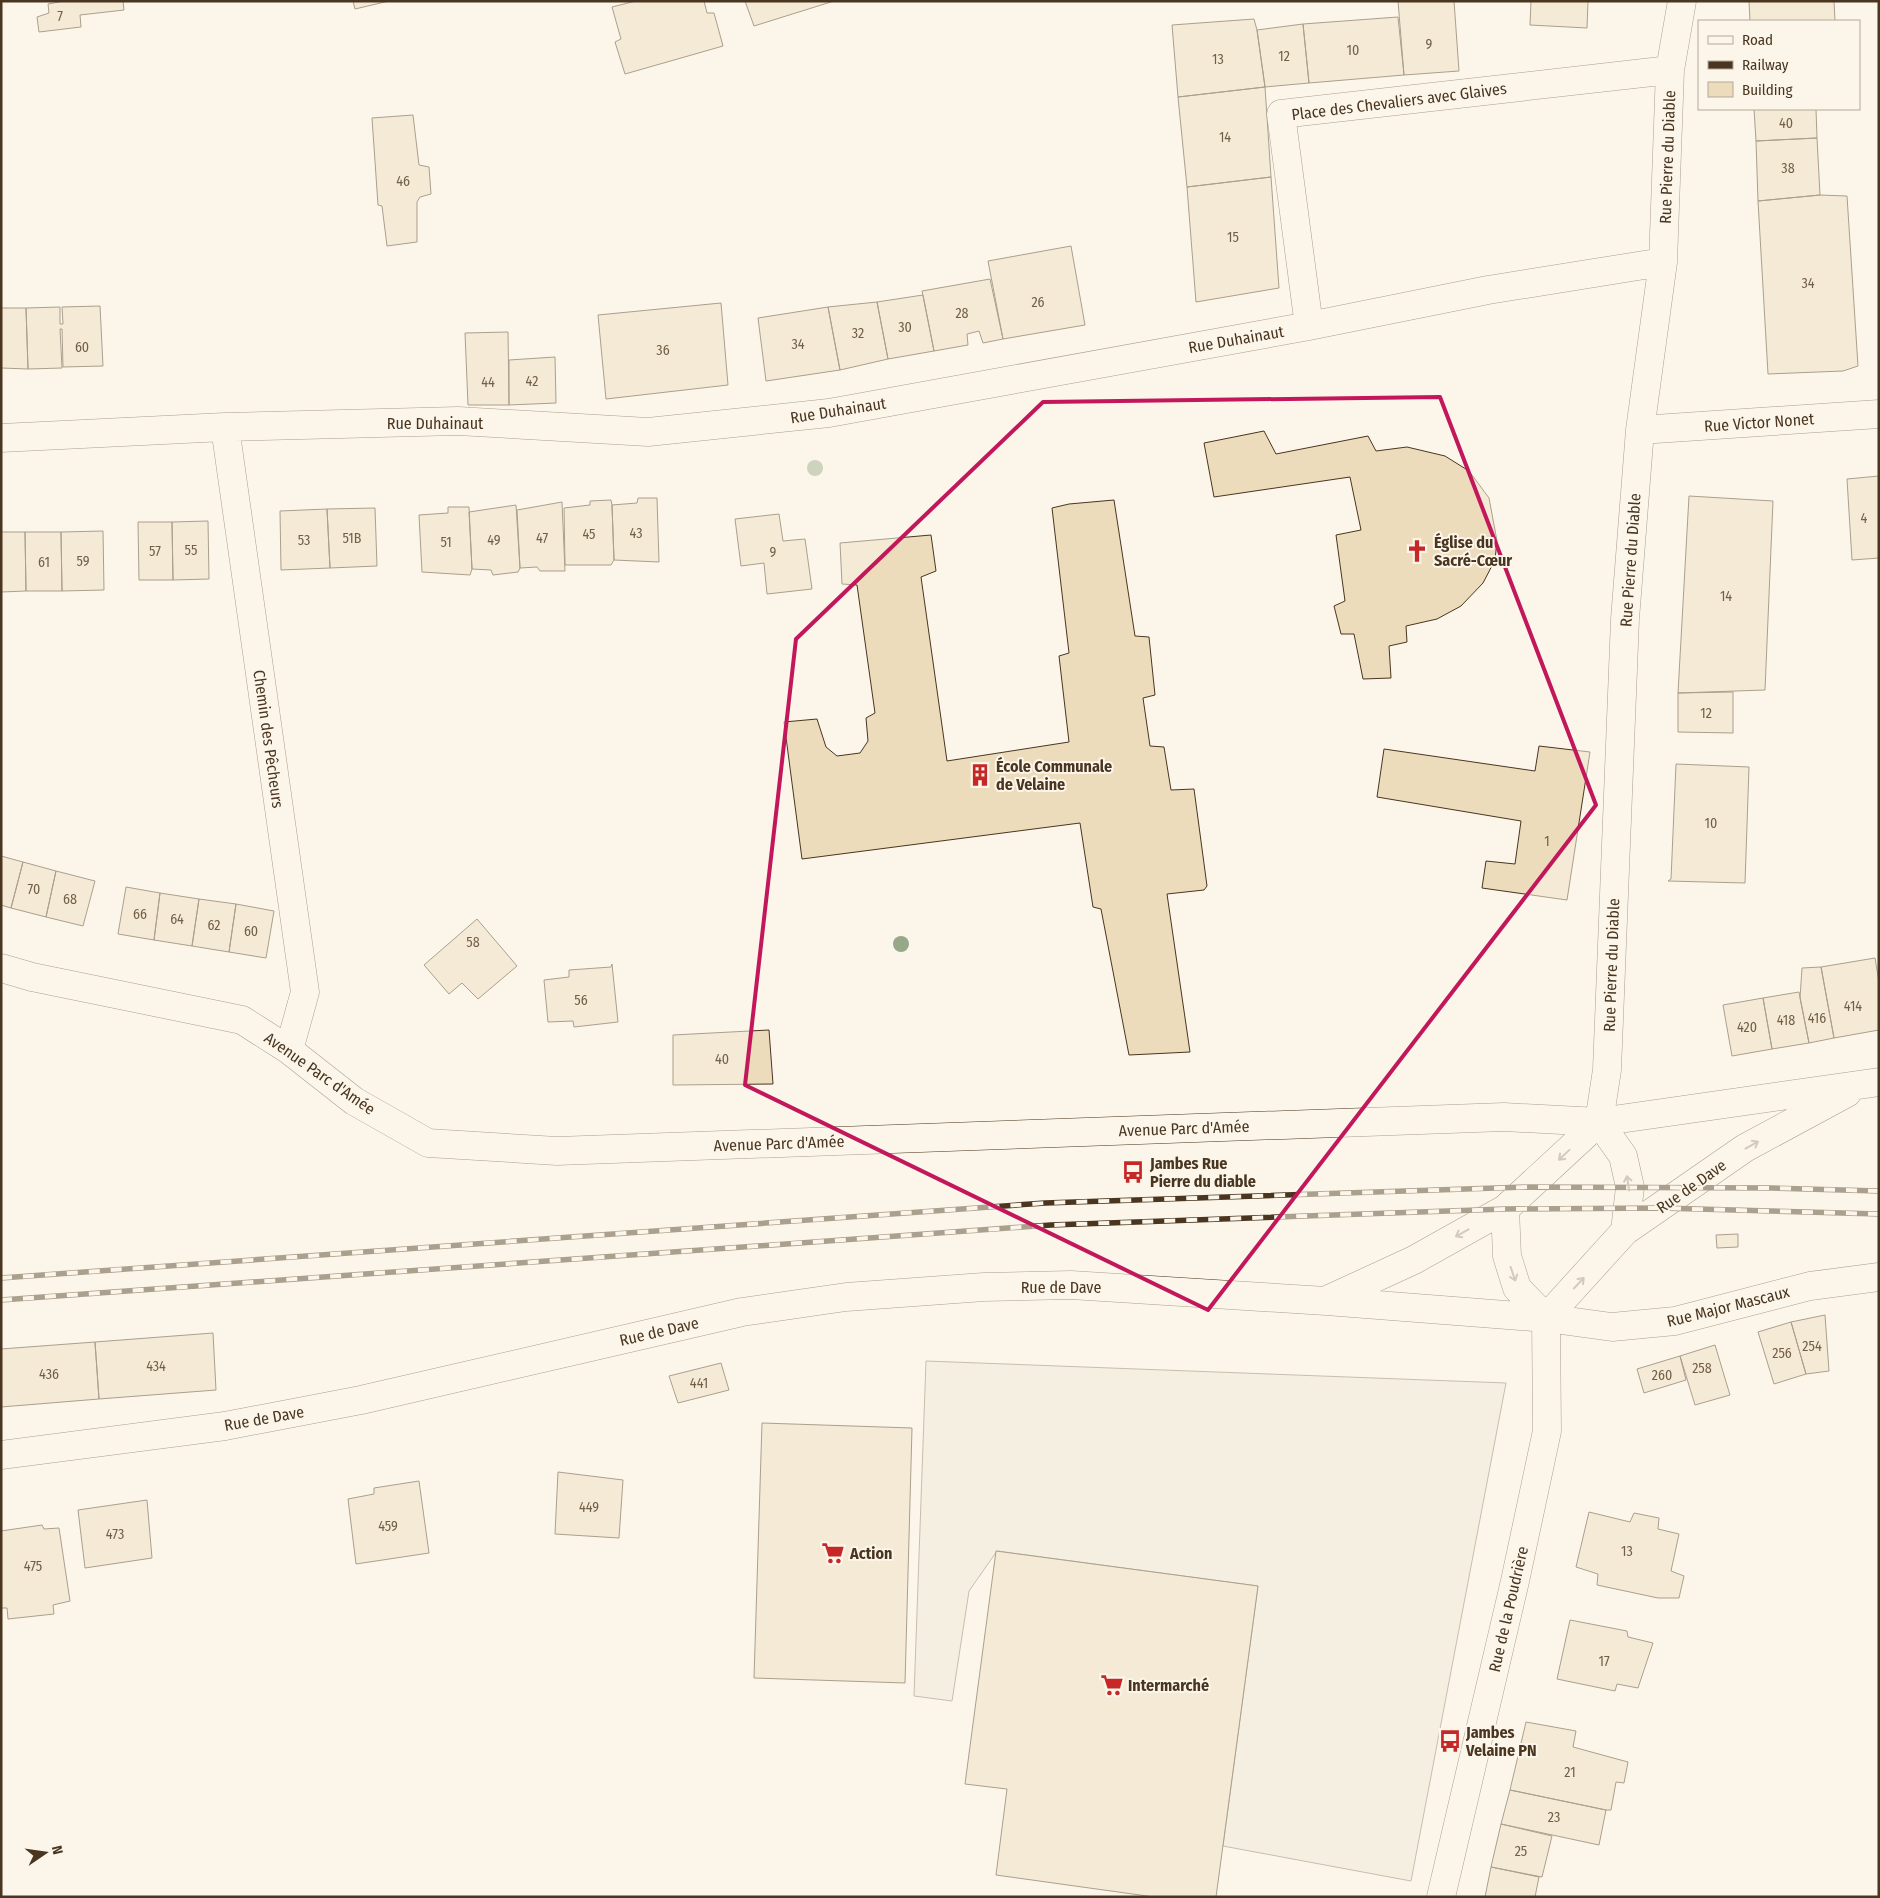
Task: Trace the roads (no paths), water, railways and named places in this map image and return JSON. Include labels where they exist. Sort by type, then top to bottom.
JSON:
[{"type":"street","name":"Rue Pierre du Diable","points":[[1599,1122],[1607,1070],[1625,619],[1640,430],[1663,262],[1670,70],[1682,1]]},
{"type":"street","name":"Place des Chevaliers avec Glaives","points":[[1309,326],[1281,114],[1670,70]]},
{"type":"street","name":"Rue Duhainaut","points":[[1,438],[225,428],[458,421],[648,432],[829,413],[1309,326],[1488,290],[1663,262]]},
{"type":"street","name":"Rue Victor Nonet","points":[[1640,430],[1879,414]]},
{"type":"street","name":"Chemin des Pêcheurs","points":[[225,428],[305,992],[289,1050]]},
{"type":"street","name":"Avenue Parc d'Amée","points":[[1,968],[32,977],[242,1020],[289,1050],[354,1101],[428,1142],[557,1151],[1504,1116],[1599,1122]]},
{"type":"street","name":"Rue de Dave","points":[[1326,1300],[1414,1260],[1505,1209],[1599,1122],[1870,1083]]},
{"type":"street","name":"Rue de Dave","points":[[1,1455],[225,1426],[361,1400],[742,1312],[846,1297],[984,1288],[1071,1285],[1326,1300],[1546,1318],[1625,1231],[1745,1148],[1870,1083]]},
{"type":"street","points":[[1599,1122],[1623,1156],[1630,1187],[1625,1231]]},
{"type":"street","points":[[1505,1209],[1507,1256],[1518,1288],[1546,1318]]},
{"type":"street","name":"Rue Major Mascaux","points":[[1546,1318],[1612,1327],[1675,1321],[1810,1286],[1879,1277]]},
{"type":"street","name":"Rue de la Poudrière","points":[[1441,1897],[1514,1589],[1547,1431],[1546,1318]]},
{"type":"railway","points":[[1,1278],[1045,1203],[1529,1187],[1772,1188],[1879,1191]]},
{"type":"railway","points":[[1,1300],[1051,1225],[1505,1209],[1660,1208],[1879,1214]]},
{"type":"place","name":"Église du Sacré-Cœur","points":[[1417,551]]},
{"type":"place","name":"École Communale de Velaine","points":[[980,775]]},
{"type":"place","name":"Jambes Rue Pierre du diable","points":[[1133,1172]]},
{"type":"place","name":"Action","points":[[833,1553]]},
{"type":"place","name":"Intermarché","points":[[1112,1685]]},
{"type":"place","name":"Jambes Velaine PN","points":[[1450,1741]]}]
